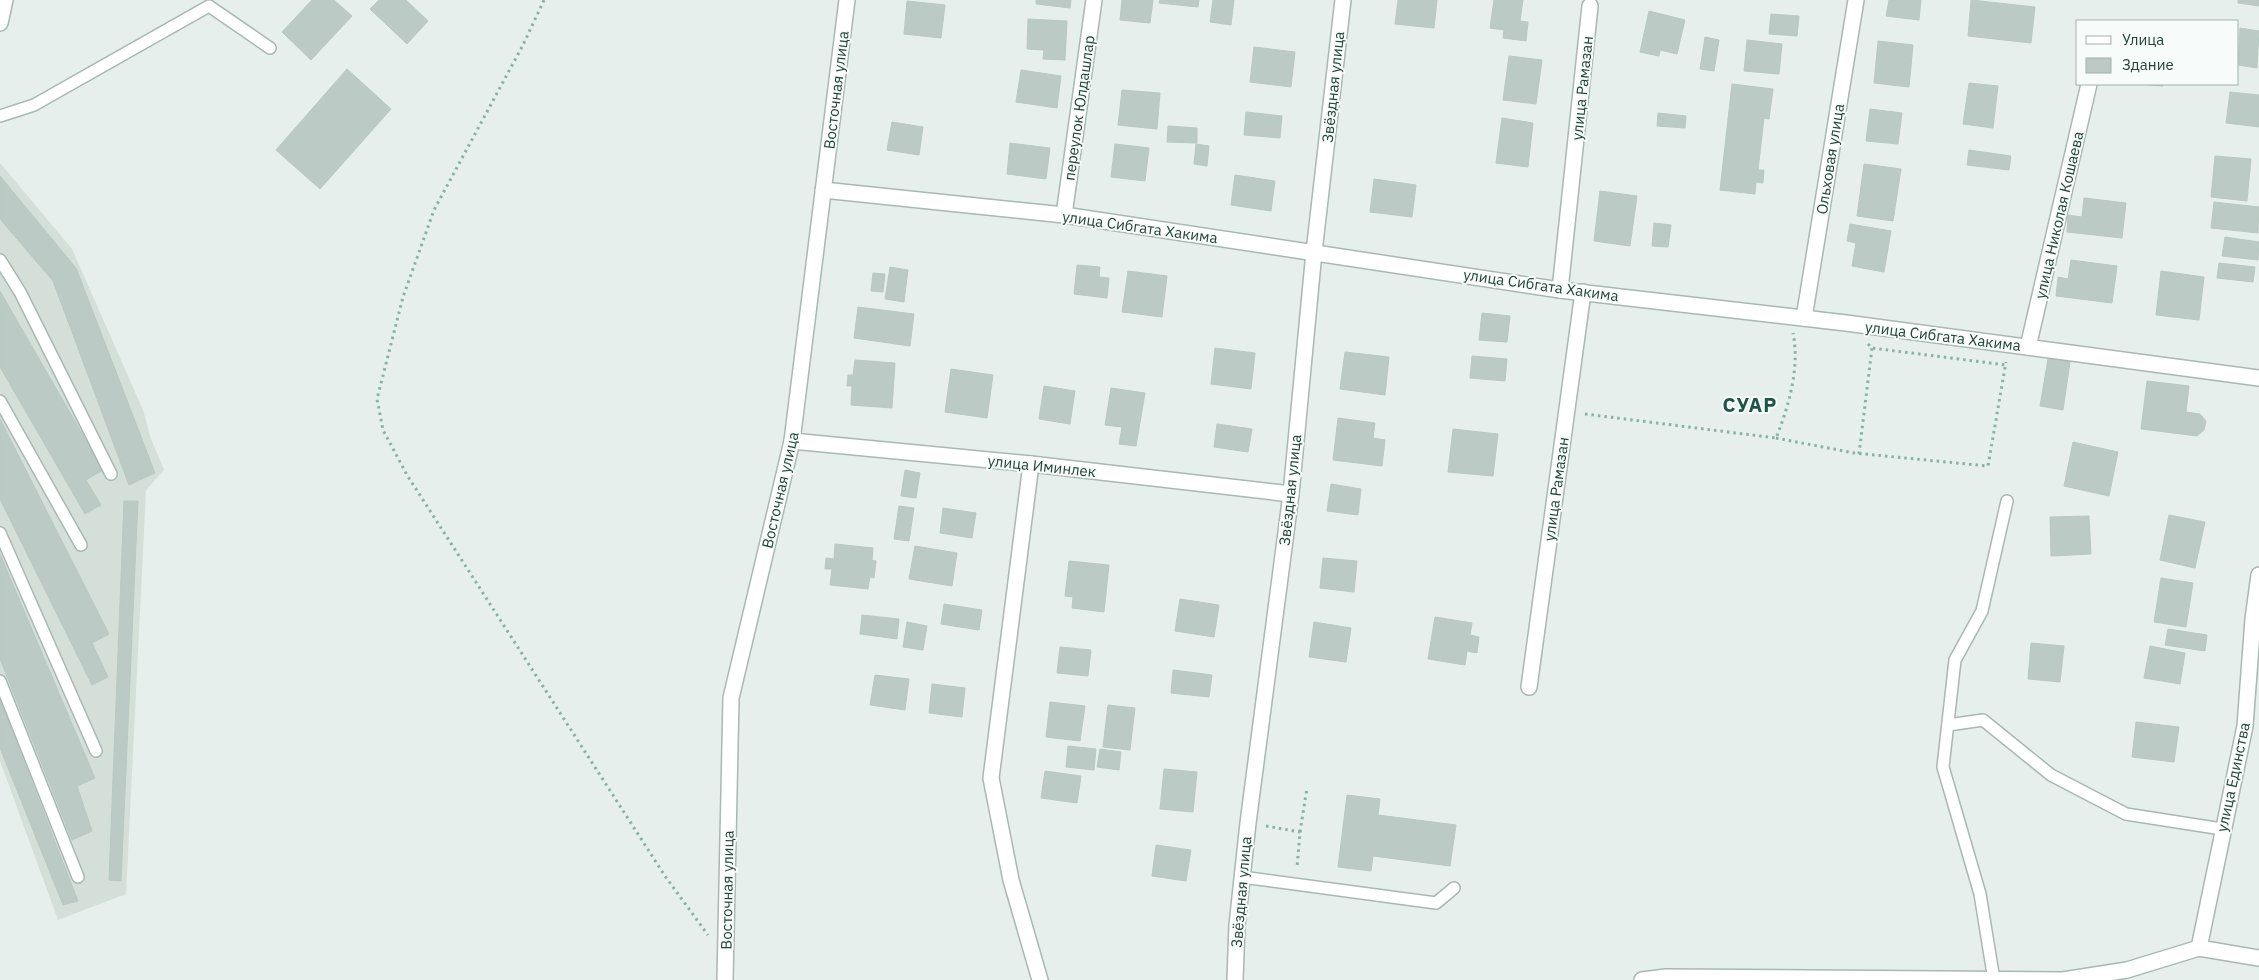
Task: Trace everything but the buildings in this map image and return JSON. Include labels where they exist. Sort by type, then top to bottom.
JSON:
[{"type":"street","points":[[0,23],[5,0]]},
{"type":"street","name":"Восточная улица","points":[[725,980],[731,698],[792,441],[847,0]]},
{"type":"street","name":"переулок Юлдашлар","points":[[1064,215],[1094,0]]},
{"type":"street","name":"Звёздная улица","points":[[1235,980],[1242,877],[1291,494],[1314,252],[1342,0]]},
{"type":"street","name":"Ольховая улица","points":[[1797,317],[1856,0]]},
{"type":"street","name":"улица Рамазан","points":[[1560,290],[1590,6]]},
{"type":"street","name":"улица Николая Кошаева","points":[[2028,347],[2090,85]]},
{"type":"street","name":"улица Сибгата Хакима","points":[[823,190],[1064,215],[1560,290],[1797,317],[2259,378]]},
{"type":"street","name":"улица Рамазан","points":[[1529,687],[1583,292]]},
{"type":"street","name":"улица Иминлек","points":[[792,441],[1031,464],[1291,494]]},
{"type":"street","points":[[1031,464],[991,778],[1011,880],[1040,980]]},
{"type":"street","name":"улица Единства","points":[[2199,948],[2222,829],[2252,727],[2253,619],[2259,576]]},
{"type":"street","points":[[1642,980],[1666,977],[2063,980],[2127,975],[2199,948],[2259,958]]},
{"type":"lane","points":[[0,116],[34,105],[209,6],[270,48]]},
{"type":"lane","points":[[0,260],[20,292],[111,474]]},
{"type":"lane","points":[[0,401],[80,545]]},
{"type":"lane","points":[[1994,980],[1980,894],[1943,767],[1955,660],[1982,611],[2007,501]]},
{"type":"lane","points":[[0,533],[96,751]]},
{"type":"lane","points":[[0,681],[78,877]]},
{"type":"lane","points":[[1948,725],[1983,720],[2051,774],[2126,814],[2222,829]]},
{"type":"lane","points":[[1242,877],[1436,903],[1454,888]]},
{"type":"path","points":[[544,0],[523,45],[434,210],[404,296],[377,399],[383,430],[407,475],[664,876],[696,920],[725,954]]},
{"type":"path","points":[[1776,438],[1788,409],[1796,348],[1797,317]]},
{"type":"path","points":[[1567,411],[1776,438],[1859,454],[1988,466],[2009,344]]},
{"type":"path","points":[[1859,454],[1872,348]]},
{"type":"path","points":[[1295,884],[1300,832],[1308,788]]},
{"type":"path","points":[[1248,823],[1300,832]]},
{"type":"shaded area","points":[[0,163],[72,249],[143,410],[151,439],[164,470],[146,490],[126,894],[58,920],[0,761]]},
{"type":"district","name":"СУАР","points":[[1750,404]]}]
